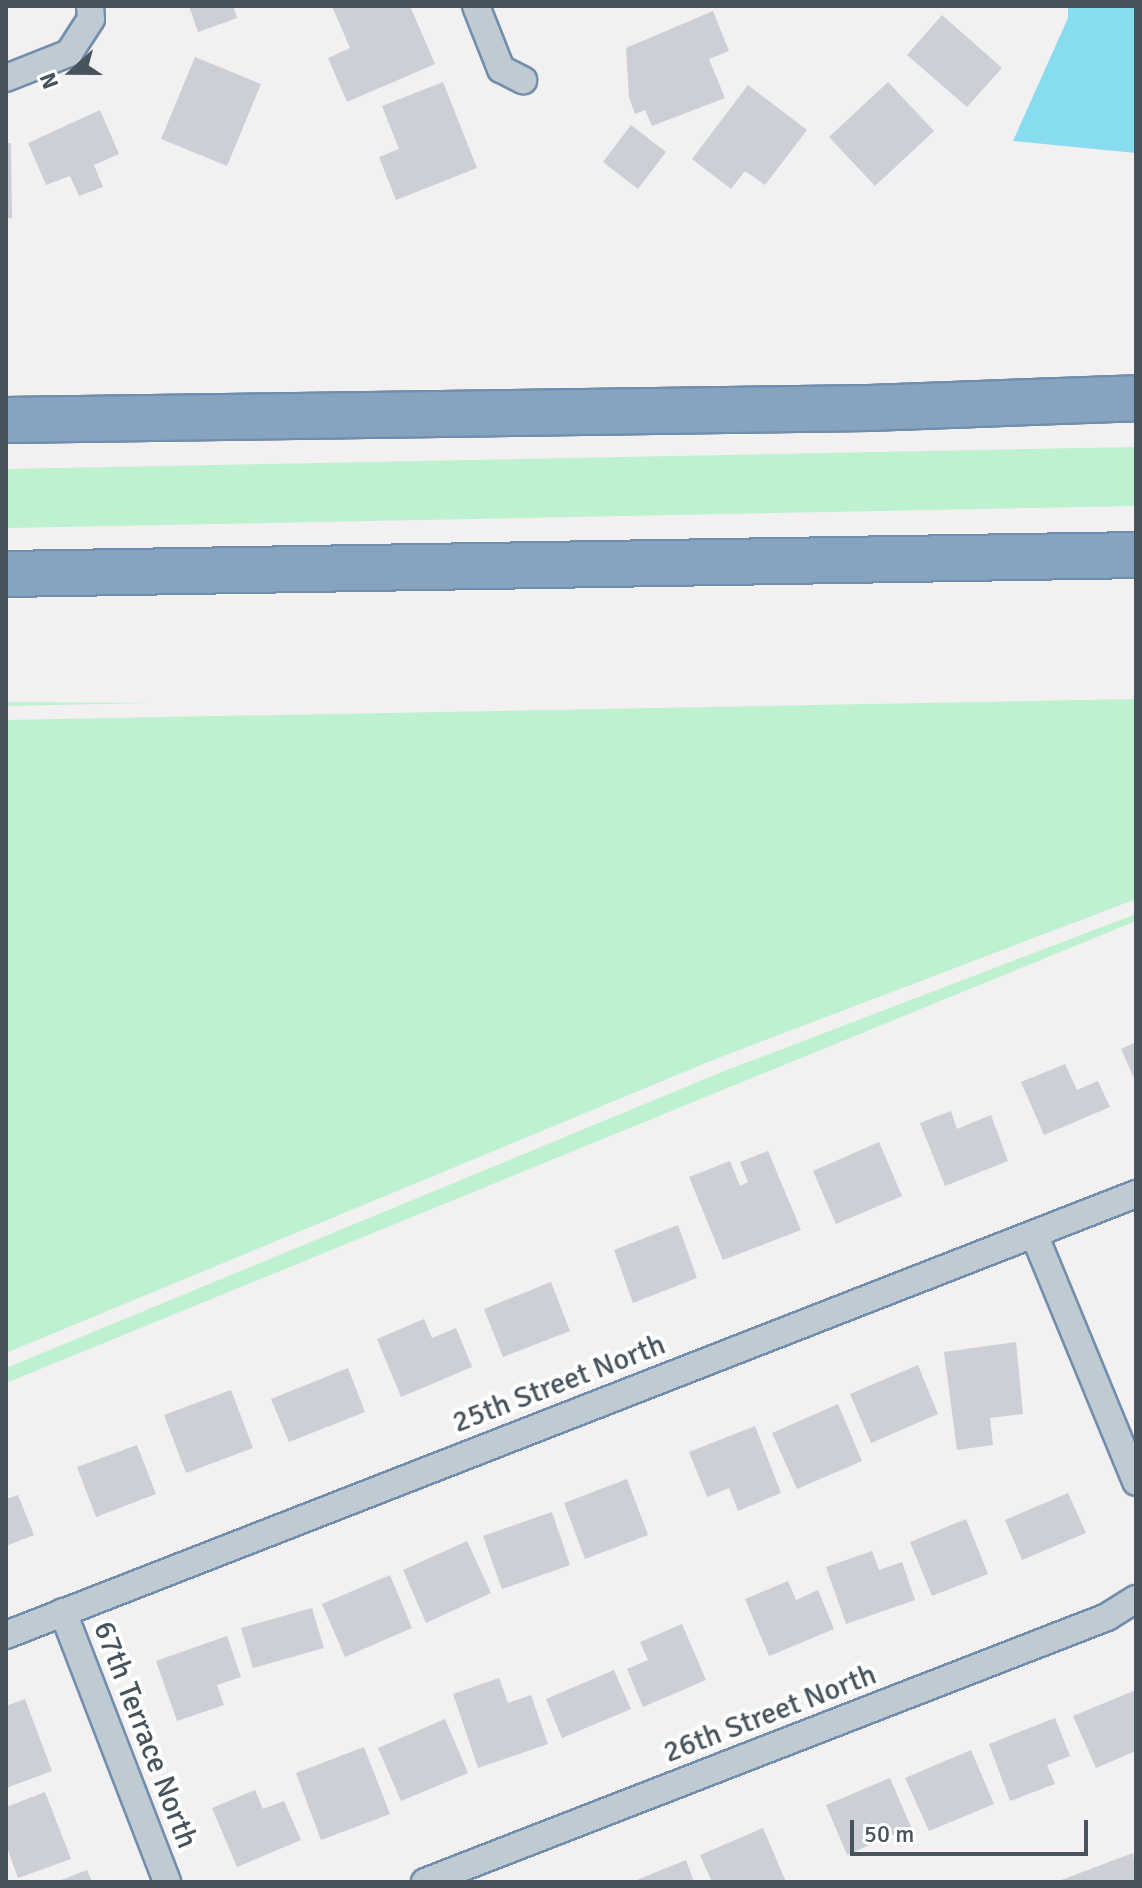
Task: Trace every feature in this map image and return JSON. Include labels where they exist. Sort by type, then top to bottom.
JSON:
[{"type":"highway","points":[[6,420],[869,408],[1136,398]]},
{"type":"highway","points":[[6,574],[1136,555]]},
{"type":"street","points":[[6,78],[69,53],[91,19],[90,6]]},
{"type":"street","points":[[476,6],[501,69],[523,80]]},
{"type":"street","name":"25th Street North","points":[[6,1635],[1136,1194]]},
{"type":"street","points":[[1034,1234],[1136,1482]]},
{"type":"street","name":"26th Street North","points":[[425,1882],[1107,1617],[1136,1599]]},
{"type":"street","name":"67th Terrace North","points":[[63,1612],[167,1882]]},
{"type":"green space","points":[[1136,447],[1136,506],[6,528],[6,469]]},
{"type":"green space","points":[[1136,699],[1136,899],[713,1060],[6,1353],[6,720]]},
{"type":"green space","points":[[6,702],[150,703],[6,706]]},
{"type":"green space","points":[[1136,914],[1136,921],[6,1383],[6,1368],[722,1072]]},
{"type":"water","points":[[1068,6],[1136,6],[1136,153],[1013,141],[1068,18]]},
{"type":"building","points":[[189,6],[233,6],[237,18],[198,32]]},
{"type":"building","points":[[332,6],[410,6],[435,64],[347,102],[328,58],[350,48]]},
{"type":"building","points":[[713,11],[729,51],[709,59],[725,98],[652,126],[645,110],[635,114],[629,97],[626,48]]},
{"type":"building","points":[[942,15],[1002,68],[967,107],[907,55]]},
{"type":"building","points":[[195,57],[261,84],[227,166],[161,139]]},
{"type":"building","points":[[443,82],[477,168],[396,200],[379,157],[399,149],[382,106]]},
{"type":"building","points":[[888,82],[934,131],[875,186],[829,137]]},
{"type":"building","points":[[748,85],[807,130],[765,185],[745,171],[731,189],[692,159]]},
{"type":"building","points":[[100,110],[119,154],[94,165],[103,187],[79,196],[70,176],[46,185],[28,143]]},
{"type":"building","points":[[631,125],[666,152],[638,189],[603,162]]},
{"type":"building","points":[[6,143],[11,143],[12,218],[6,218]]},
{"type":"building","points":[[1136,1042],[1136,1083],[1121,1049]]},
{"type":"building","points":[[1065,1064],[1077,1090],[1098,1081],[1110,1107],[1044,1135],[1021,1082]]},
{"type":"building","points":[[951,1111],[957,1129],[991,1115],[1008,1161],[945,1186],[920,1123]]},
{"type":"building","points":[[879,1142],[902,1196],[836,1224],[813,1171]]},
{"type":"building","points":[[768,1151],[801,1230],[723,1260],[689,1177],[730,1161],[740,1186],[748,1182],[740,1162]]},
{"type":"building","points":[[678,1225],[697,1278],[633,1303],[614,1250]]},
{"type":"building","points":[[551,1282],[570,1331],[503,1357],[484,1309]]},
{"type":"building","points":[[424,1319],[432,1338],[456,1328],[472,1367],[401,1397],[377,1339]]},
{"type":"building","points":[[1016,1342],[1023,1414],[990,1418],[993,1445],[957,1450],[944,1352]]},
{"type":"building","points":[[918,1365],[938,1414],[871,1443],[850,1394]]},
{"type":"building","points":[[348,1368],[365,1412],[289,1442],[271,1399]]},
{"type":"building","points":[[231,1390],[253,1448],[186,1473],[164,1415]]},
{"type":"building","points":[[838,1404],[862,1461],[797,1489],[772,1433]]},
{"type":"building","points":[[755,1426],[781,1493],[738,1511],[729,1488],[707,1497],[689,1452]]},
{"type":"building","points":[[137,1445],[156,1494],[96,1517],[77,1467]]},
{"type":"building","points":[[627,1479],[648,1535],[585,1559],[564,1503]]},
{"type":"building","points":[[1068,1493],[1086,1533],[1022,1560],[1005,1520]]},
{"type":"building","points":[[18,1495],[34,1535],[6,1546],[6,1499]]},
{"type":"building","points":[[552,1512],[570,1565],[502,1589],[483,1536]]},
{"type":"building","points":[[966,1519],[988,1574],[932,1596],[910,1542]]},
{"type":"building","points":[[467,1541],[491,1593],[426,1623],[403,1570]]},
{"type":"building","points":[[872,1551],[879,1570],[902,1562],[915,1600],[846,1624],[826,1567]]},
{"type":"building","points":[[390,1575],[412,1628],[345,1657],[322,1604]]},
{"type":"building","points":[[788,1581],[796,1600],[818,1590],[834,1629],[769,1656],[745,1599]]},
{"type":"building","points":[[312,1608],[324,1648],[253,1668],[241,1628]]},
{"type":"building","points":[[682,1624],[706,1680],[643,1707],[627,1669],[648,1660],[640,1642]]},
{"type":"building","points":[[227,1636],[241,1677],[217,1685],[224,1705],[177,1721],[156,1661]]},
{"type":"building","points":[[614,1670],[631,1709],[562,1738],[546,1699]]},
{"type":"building","points":[[499,1678],[508,1703],[531,1695],[548,1744],[478,1768],[453,1694]]},
{"type":"building","points":[[1136,1690],[1136,1751],[1096,1768],[1073,1716]]},
{"type":"building","points":[[25,1699],[52,1771],[6,1788],[6,1706]]},
{"type":"building","points":[[1055,1718],[1070,1756],[1047,1765],[1055,1784],[1010,1801],[989,1744]]},
{"type":"building","points":[[445,1719],[468,1773],[401,1801],[378,1748]]},
{"type":"building","points":[[364,1747],[390,1814],[321,1840],[296,1773]]},
{"type":"building","points":[[971,1750],[994,1804],[929,1831],[905,1778]]},
{"type":"building","points":[[890,1778],[911,1827],[847,1855],[826,1805]]},
{"type":"building","points":[[255,1790],[263,1809],[284,1801],[301,1840],[237,1867],[212,1808]]},
{"type":"building","points":[[45,1792],[71,1859],[18,1878],[6,1845],[6,1807]]},
{"type":"building","points":[[763,1828],[786,1882],[712,1882],[700,1855]]},
{"type":"building","points":[[1133,1853],[1136,1882],[1056,1882]]},
{"type":"building","points":[[686,1860],[694,1882],[632,1882]]},
{"type":"building","points":[[87,1870],[92,1882],[56,1882]]}]
